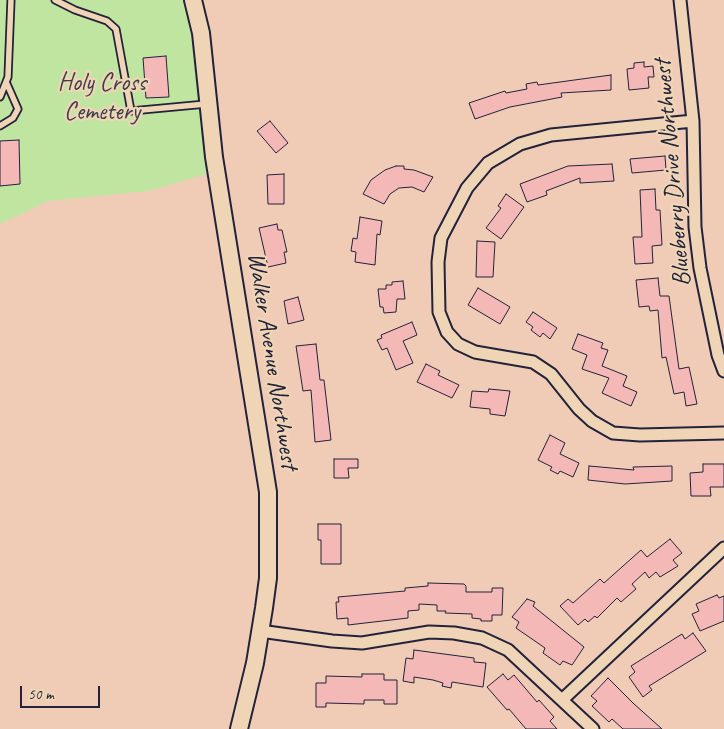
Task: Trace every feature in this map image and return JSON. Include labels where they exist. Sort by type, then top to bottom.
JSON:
[{"type":"main road","name":"Walker Avenue Northwest","points":[[192,0],[200,33],[214,157],[268,492],[268,578],[260,631],[239,729]]},
{"type":"street","name":"Blueberry Drive Northwest","points":[[680,0],[693,121],[695,228],[700,268],[718,355],[724,370]]},
{"type":"street","points":[[693,121],[551,135],[520,144],[488,163],[467,188],[440,238],[438,262],[440,312],[447,332],[458,344],[474,352],[533,362],[551,374],[579,409],[592,421],[613,433],[640,435],[724,433]]},
{"type":"street","points":[[563,699],[724,548]]},
{"type":"street","points":[[260,631],[332,642],[362,643],[429,632],[454,633],[482,638],[508,650],[563,699],[593,729]]},
{"type":"lane","points":[[0,97],[7,84],[12,0]]},
{"type":"lane","points":[[55,0],[75,10],[107,21],[116,29],[131,111],[208,104]]},
{"type":"lane","points":[[0,126],[14,118],[18,109],[7,84]]},
{"type":"green space","name":"Holy Cross Cemetery","points":[[0,0],[183,0],[199,69],[210,173],[148,191],[48,201],[0,224]]},
{"type":"building","points":[[166,56],[169,97],[146,98],[143,58]]},
{"type":"building","points":[[644,62],[644,67],[653,66],[654,77],[648,77],[649,88],[629,90],[627,69],[634,68],[634,63]]},
{"type":"building","points":[[611,75],[611,90],[561,93],[562,97],[510,107],[475,119],[469,103],[505,91],[506,93],[527,89],[526,84],[537,82],[538,85]]},
{"type":"building","points":[[270,121],[288,143],[276,153],[257,131]]},
{"type":"building","points":[[19,140],[20,184],[0,186],[0,141]]},
{"type":"building","points":[[665,156],[666,170],[632,173],[630,159]]},
{"type":"building","points":[[612,164],[614,181],[580,183],[580,178],[546,191],[547,195],[527,202],[520,184],[568,166]]},
{"type":"building","points":[[396,166],[404,166],[404,169],[414,170],[433,177],[424,192],[412,187],[399,188],[390,194],[384,204],[363,194],[371,180],[385,170]]},
{"type":"building","points":[[284,174],[284,204],[268,204],[267,175]]},
{"type":"building","points":[[655,189],[656,210],[660,210],[662,245],[652,246],[653,263],[635,264],[633,237],[642,237],[640,190]]},
{"type":"building","points":[[506,194],[524,207],[501,239],[486,228],[501,208],[498,206]]},
{"type":"building","points":[[360,217],[382,221],[380,235],[377,234],[375,265],[355,262],[356,252],[351,251],[353,238],[357,239]]},
{"type":"building","points":[[277,224],[278,230],[282,230],[287,252],[284,252],[286,263],[268,267],[259,228]]},
{"type":"building","points":[[477,241],[495,242],[493,277],[476,277]]},
{"type":"building","points":[[658,278],[660,296],[669,296],[679,369],[689,367],[697,404],[686,406],[684,392],[674,394],[666,357],[662,358],[658,310],[650,311],[649,306],[639,307],[636,280]]},
{"type":"building","points":[[403,281],[405,299],[397,299],[396,312],[384,313],[383,307],[380,307],[378,289],[386,289],[386,285],[392,285],[392,282]]},
{"type":"building","points":[[478,288],[510,307],[500,324],[468,305]]},
{"type":"building","points":[[298,297],[304,320],[288,324],[284,301]]},
{"type":"building","points":[[533,312],[557,328],[550,339],[543,333],[540,337],[531,330],[533,327],[526,322]]},
{"type":"building","points":[[412,322],[417,335],[403,341],[413,363],[396,370],[387,348],[382,350],[377,340],[382,338],[381,335]]},
{"type":"building","points":[[578,334],[603,343],[601,348],[608,350],[602,366],[627,376],[623,386],[637,392],[631,406],[602,393],[609,378],[582,369],[587,355],[572,349]]},
{"type":"building","points":[[316,344],[320,380],[324,380],[331,440],[315,442],[311,390],[303,391],[296,346]]},
{"type":"building","points":[[426,364],[440,371],[438,375],[459,385],[452,398],[417,382]]},
{"type":"building","points":[[489,389],[510,391],[505,416],[490,414],[490,409],[470,407],[472,391],[488,392]]},
{"type":"building","points":[[550,435],[565,443],[560,454],[579,463],[573,477],[560,471],[558,474],[550,470],[552,467],[538,460]]},
{"type":"building","points":[[334,459],[358,459],[358,468],[348,468],[349,478],[334,478]]},
{"type":"building","points":[[703,464],[724,464],[724,487],[710,487],[711,496],[691,496],[690,473],[703,472]]},
{"type":"building","points":[[589,466],[634,470],[633,467],[672,466],[672,481],[625,484],[588,480]]},
{"type":"building","points":[[318,524],[341,524],[341,564],[321,564],[321,540],[318,540]]},
{"type":"building","points":[[670,539],[682,553],[673,560],[678,566],[660,577],[656,572],[649,578],[645,572],[632,584],[636,589],[621,602],[617,598],[597,618],[595,616],[588,622],[585,619],[578,625],[560,606],[568,599],[573,603],[600,579],[604,583],[641,550],[647,557]]},
{"type":"building","points":[[428,583],[464,584],[466,592],[492,592],[492,588],[503,588],[502,615],[492,615],[492,621],[481,621],[481,619],[472,618],[472,614],[445,613],[446,611],[437,611],[437,605],[419,604],[419,610],[408,611],[408,618],[348,625],[348,618],[337,619],[336,602],[339,602],[338,597],[405,591],[405,588],[428,586]]},
{"type":"building","points":[[717,595],[719,598],[724,596],[724,621],[700,631],[692,614],[699,611],[696,604]]},
{"type":"building","points":[[527,599],[535,602],[533,606],[584,647],[572,665],[563,661],[560,665],[543,653],[545,648],[516,628],[519,622],[512,617]]},
{"type":"building","points":[[693,633],[706,651],[649,686],[652,690],[643,697],[629,677],[635,672],[631,666],[682,634],[685,639]]},
{"type":"building","points":[[414,650],[474,658],[474,662],[486,663],[483,687],[452,682],[451,688],[442,686],[443,683],[433,680],[414,677],[414,683],[403,681],[406,658],[413,659]]},
{"type":"building","points":[[362,674],[384,674],[384,680],[397,680],[397,704],[384,704],[384,700],[364,700],[364,704],[326,703],[326,707],[316,707],[316,683],[326,683],[326,676],[362,677]]},
{"type":"building","points":[[503,674],[508,680],[514,675],[537,702],[539,700],[554,717],[550,721],[557,729],[526,729],[509,709],[507,710],[487,687]]},
{"type":"building","points":[[608,678],[662,729],[623,729],[612,719],[609,722],[592,706],[597,701],[591,696]]}]
